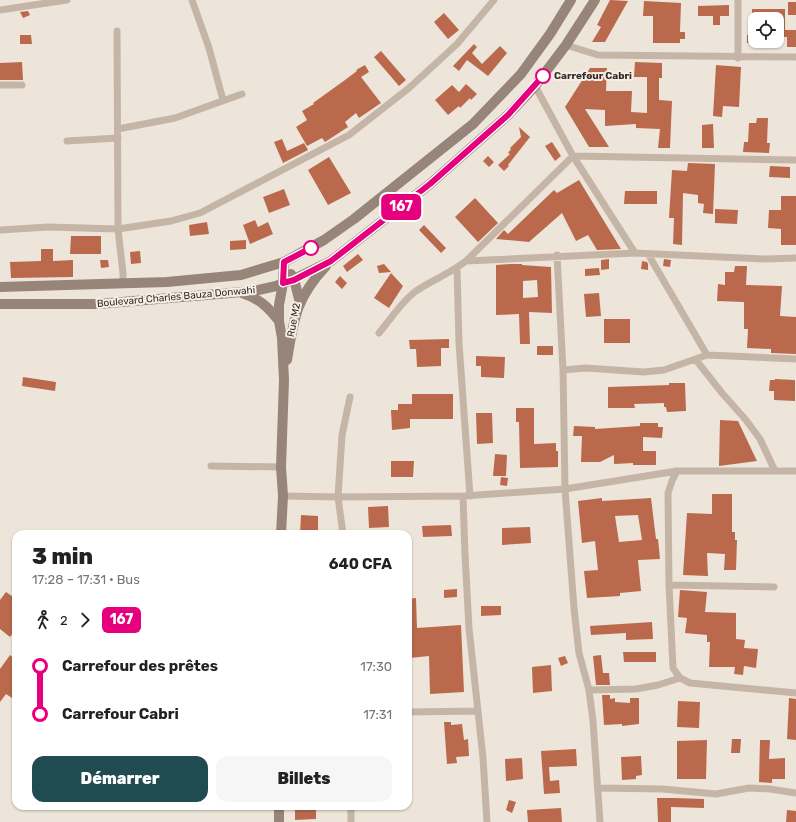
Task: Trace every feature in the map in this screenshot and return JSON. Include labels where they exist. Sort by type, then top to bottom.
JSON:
[{"type":"main road","name":"Boulevard Charles Bauza Donwahi","points":[[0,287],[167,282],[241,275],[284,262],[324,240],[354,219],[472,124],[521,74],[550,34],[571,0]]},
{"type":"main road","name":"Boulevard Charles Bauza Donwahi","points":[[0,304],[98,304],[254,291],[294,280],[331,261],[436,179],[508,115],[535,86],[566,45],[595,0]]},
{"type":"main road","points":[[300,303],[307,289],[331,261]]},
{"type":"main road","name":"Rue M2","points":[[284,262],[294,280],[300,303],[293,324],[284,380]]},
{"type":"main road","name":"Rue M2","points":[[281,530],[283,496],[281,467],[284,380],[279,305],[283,283],[284,262]]},
{"type":"main road","points":[[238,292],[263,302],[279,321]]},
{"type":"main road","points":[[279,810],[279,822]]},
{"type":"street","points":[[0,10],[67,0]]},
{"type":"street","points":[[192,0],[209,48],[223,100]]},
{"type":"street","points":[[0,230],[48,227],[118,229],[200,213],[349,135],[409,88],[457,44],[494,0]]},
{"type":"street","points":[[738,0],[738,58]]},
{"type":"street","points":[[117,31],[118,229],[123,283]]},
{"type":"street","points":[[566,45],[598,55],[738,58],[796,57]]},
{"type":"street","points":[[0,85],[22,85]]},
{"type":"street","points":[[535,86],[573,156],[635,253]]},
{"type":"street","points":[[118,129],[175,118],[242,94]]},
{"type":"street","points":[[67,141],[118,138]]},
{"type":"street","points":[[379,333],[401,305],[416,292],[457,268],[466,261],[573,156],[796,160]]},
{"type":"street","points":[[466,261],[635,253],[766,259],[796,258]]},
{"type":"street","points":[[648,254],[707,355]]},
{"type":"street","points":[[557,256],[564,370],[565,489],[574,608],[579,652],[589,690],[593,721],[600,822]]},
{"type":"street","points":[[457,268],[459,343],[467,496],[465,554],[469,621],[483,758],[487,822]]},
{"type":"street","points":[[564,370],[586,368],[644,372],[664,370],[707,355],[796,359]]},
{"type":"street","points":[[696,360],[760,439],[775,471]]},
{"type":"street","points":[[342,530],[338,497],[342,435],[350,397]]},
{"type":"street","points":[[211,466],[281,467]]},
{"type":"street","points":[[283,496],[467,496],[565,489],[677,471],[796,471]]},
{"type":"street","points":[[677,471],[668,494],[669,585],[673,668],[680,678],[690,683],[796,693]]},
{"type":"street","points":[[669,585],[774,587]]},
{"type":"street","points":[[589,690],[636,689],[658,685],[680,678]]},
{"type":"street","points":[[412,712],[478,711]]},
{"type":"street","points":[[598,788],[663,789],[716,794],[749,788],[763,788],[796,793]]},
{"type":"street","points":[[351,810],[351,822]]},
{"type":"building","points":[[610,0],[628,1],[605,42],[592,42],[601,27],[597,25]]},
{"type":"building","points":[[644,1],[681,3],[680,32],[685,32],[685,39],[680,39],[680,43],[653,43],[653,16],[643,16]]},
{"type":"building","points":[[788,2],[796,2],[796,15],[788,15]]},
{"type":"building","points":[[729,5],[729,16],[720,16],[720,25],[713,25],[713,16],[698,16],[698,6]]},
{"type":"building","points":[[752,9],[785,9],[785,30],[796,30],[796,47],[787,47],[787,37],[784,37],[784,12],[752,12]]},
{"type":"building","points":[[28,11],[30,15],[23,18],[20,12]]},
{"type":"building","points":[[444,13],[459,30],[448,39],[434,22]]},
{"type":"building","points":[[20,35],[31,35],[32,44],[20,44]]},
{"type":"building","points":[[474,44],[477,47],[472,53],[482,64],[500,46],[507,53],[488,76],[467,60],[459,71],[453,66]]},
{"type":"building","points":[[381,51],[406,80],[399,86],[374,57]]},
{"type":"building","points":[[22,62],[23,80],[0,80],[0,63]]},
{"type":"building","points":[[635,62],[662,63],[662,78],[659,78],[659,100],[672,101],[670,148],[658,148],[660,129],[636,128],[636,124],[605,126],[605,110],[585,109],[609,147],[589,147],[565,107],[590,68],[607,68],[606,91],[632,91],[631,112],[647,113],[647,77],[634,77]]},
{"type":"building","points":[[365,65],[369,72],[361,77],[381,103],[359,118],[356,113],[345,122],[348,127],[325,142],[322,138],[307,146],[296,127],[307,120],[302,111],[314,104],[313,103],[357,71],[356,70]]},
{"type":"building","points":[[716,65],[741,67],[739,107],[723,106],[722,117],[713,116]]},
{"type":"building","points":[[466,84],[477,94],[471,100],[470,98],[460,108],[459,106],[448,115],[435,100],[452,85],[459,92]]},
{"type":"building","points":[[757,118],[768,118],[767,143],[770,143],[769,153],[743,152],[744,142],[748,142],[749,123],[756,123]]},
{"type":"building","points":[[713,124],[714,148],[702,148],[702,125]]},
{"type":"building","points":[[519,127],[530,137],[504,171],[498,165],[510,154],[508,153],[511,149],[510,148],[521,137]]},
{"type":"building","points":[[282,139],[287,151],[304,143],[308,150],[283,163],[274,142]]},
{"type":"building","points":[[552,142],[561,156],[555,161],[545,146]]},
{"type":"building","points":[[488,156],[494,162],[489,167],[483,161]]},
{"type":"building","points":[[329,157],[351,193],[328,205],[308,170]]},
{"type":"building","points":[[688,163],[715,164],[713,214],[703,213],[704,204],[698,203],[698,195],[683,193],[682,245],[673,244],[674,218],[669,218],[672,170],[687,171]]},
{"type":"building","points":[[770,166],[790,167],[790,178],[769,177]]},
{"type":"building","points":[[579,180],[621,249],[597,250],[588,235],[576,241],[562,213],[529,242],[496,239],[504,230],[508,234],[554,190],[557,193]]},
{"type":"building","points":[[284,189],[290,205],[269,213],[263,197]]},
{"type":"building","points":[[625,191],[657,191],[657,204],[624,204]]},
{"type":"building","points":[[781,196],[796,196],[796,245],[781,245],[781,229],[768,228],[769,210],[781,210]]},
{"type":"building","points":[[475,198],[498,223],[478,242],[455,217]]},
{"type":"building","points":[[715,209],[738,210],[737,224],[715,223]]},
{"type":"building","points":[[255,220],[258,227],[268,222],[273,234],[250,244],[243,225]]},
{"type":"building","points":[[207,222],[209,234],[190,236],[189,225]]},
{"type":"building","points":[[424,225],[446,248],[441,253],[419,230]]},
{"type":"building","points":[[71,236],[101,236],[101,254],[70,254]]},
{"type":"building","points":[[246,240],[246,249],[230,250],[230,241]]},
{"type":"building","points":[[41,249],[53,249],[53,261],[73,260],[73,277],[11,278],[10,262],[41,261]]},
{"type":"building","points":[[140,251],[141,263],[131,264],[130,252]]},
{"type":"building","points":[[358,254],[363,260],[347,272],[343,266]]},
{"type":"building","points":[[609,259],[609,269],[601,270],[601,260]]},
{"type":"building","points":[[664,259],[671,260],[670,267],[663,266]]},
{"type":"building","points":[[100,260],[108,260],[109,267],[101,268]]},
{"type":"building","points":[[642,261],[647,262],[648,270],[641,269]]},
{"type":"building","points":[[384,264],[391,272],[379,273],[377,266]]},
{"type":"building","points":[[522,264],[551,267],[552,313],[529,312],[530,344],[520,344],[519,314],[496,315],[496,265]],"holes":[[[537,280],[538,297],[523,298],[523,281]]]},
{"type":"building","points":[[735,266],[747,266],[746,285],[782,286],[780,316],[796,317],[796,354],[771,353],[771,349],[747,348],[748,329],[744,329],[744,302],[717,301],[718,284],[725,285],[725,272],[734,272]]},
{"type":"building","points":[[599,268],[600,275],[585,276],[585,269]]},
{"type":"building","points":[[391,273],[403,286],[389,308],[374,298]]},
{"type":"building","points":[[340,276],[347,283],[342,289],[335,282]]},
{"type":"building","points":[[599,293],[601,316],[586,317],[584,294]]},
{"type":"building","points":[[604,319],[630,319],[630,343],[604,343]]},
{"type":"building","points":[[449,339],[449,348],[441,348],[441,366],[417,367],[416,349],[410,349],[409,340]]},
{"type":"building","points":[[537,346],[553,346],[553,355],[537,355]]},
{"type":"building","points":[[476,356],[505,357],[504,378],[481,377],[481,366],[476,366]]},
{"type":"building","points":[[23,377],[56,382],[55,391],[22,386]]},
{"type":"building","points":[[770,380],[795,380],[795,401],[774,400],[774,391],[769,391]]},
{"type":"building","points":[[669,383],[685,383],[686,411],[667,412],[666,407],[664,407],[664,403],[634,404],[635,408],[608,408],[608,387],[669,385]]},
{"type":"building","points":[[412,394],[453,394],[453,419],[410,419],[410,428],[392,430],[391,410],[398,410],[398,404],[412,404]]},
{"type":"building","points":[[516,408],[534,408],[534,444],[556,443],[556,451],[558,451],[558,467],[520,468],[519,422],[516,422]]},
{"type":"building","points":[[476,413],[492,413],[493,443],[477,444]]},
{"type":"building","points":[[720,420],[738,421],[757,461],[719,466]]},
{"type":"building","points":[[640,423],[658,423],[658,427],[663,427],[662,438],[643,437],[643,451],[656,451],[656,465],[633,465],[633,463],[614,464],[614,455],[600,462],[581,462],[582,436],[573,436],[574,426],[595,427],[595,429],[640,426]]},
{"type":"building","points":[[495,454],[507,455],[506,476],[493,476]]},
{"type":"building","points":[[391,461],[414,461],[413,477],[391,477]]},
{"type":"building","points":[[501,477],[508,478],[507,486],[500,485]]},
{"type":"building","points":[[712,494],[732,494],[732,532],[735,532],[735,540],[737,540],[736,570],[724,570],[725,554],[707,553],[708,576],[683,575],[687,513],[712,514]]},
{"type":"building","points":[[602,498],[602,501],[651,498],[660,559],[638,560],[641,591],[620,593],[620,596],[587,598],[584,571],[598,570],[595,541],[582,543],[578,501]],"holes":[[[638,515],[642,540],[619,542],[615,516]]]},
{"type":"building","points":[[388,506],[389,527],[369,528],[368,507]]},
{"type":"building","points":[[301,515],[318,516],[318,530],[300,530]]},
{"type":"building","points":[[451,525],[452,536],[423,537],[422,526]]},
{"type":"building","points":[[530,527],[531,543],[502,545],[502,528]]},
{"type":"building","points":[[457,589],[457,597],[444,598],[444,590]]},
{"type":"building","points":[[680,590],[707,592],[705,612],[736,613],[736,639],[745,640],[744,648],[758,649],[756,668],[744,666],[743,675],[734,674],[735,667],[709,667],[710,642],[707,642],[707,635],[685,633],[687,618],[678,617]]},
{"type":"building","points":[[6,592],[12,596],[12,634],[10,637],[0,629],[0,600]]},
{"type":"building","points":[[412,598],[416,598],[417,628],[461,625],[464,692],[430,694],[429,656],[412,658]]},
{"type":"building","points":[[481,606],[501,606],[501,615],[481,616]]},
{"type":"building","points":[[652,622],[653,639],[626,640],[626,633],[591,635],[590,626]]},
{"type":"building","points":[[623,652],[656,652],[656,662],[624,662]]},
{"type":"building","points":[[10,655],[12,657],[12,698],[6,694],[0,702],[0,669]]},
{"type":"building","points":[[601,655],[603,673],[609,673],[610,685],[596,685],[593,656]]},
{"type":"building","points":[[565,656],[568,663],[561,666],[558,658]]},
{"type":"building","points":[[551,665],[552,691],[533,693],[532,667]]},
{"type":"building","points":[[602,695],[610,695],[610,699],[615,698],[615,702],[630,703],[630,698],[639,698],[639,724],[622,726],[622,724],[604,725]]},
{"type":"building","points":[[789,698],[796,699],[796,740],[787,739]]},
{"type":"building","points":[[678,701],[700,702],[699,728],[677,727]]},
{"type":"building","points":[[444,722],[451,722],[451,725],[462,724],[464,740],[468,739],[469,756],[456,757],[457,763],[447,764]]},
{"type":"building","points":[[732,739],[741,739],[740,753],[731,753]]},
{"type":"building","points":[[707,740],[706,779],[677,779],[677,741]]},
{"type":"building","points":[[760,740],[770,740],[769,759],[785,758],[785,779],[772,779],[772,783],[759,782]]},
{"type":"building","points":[[576,749],[577,766],[549,767],[550,781],[559,780],[560,793],[544,794],[541,751]]},
{"type":"building","points":[[641,756],[642,775],[636,776],[636,779],[622,780],[621,757]]},
{"type":"building","points":[[522,758],[523,779],[506,781],[505,759]]},
{"type":"building","points":[[657,798],[704,799],[704,808],[671,807],[671,822],[658,822]]},
{"type":"building","points":[[509,800],[516,802],[512,813],[506,810]]},
{"type":"building","points":[[561,808],[562,822],[528,822],[527,810]]},
{"type":"building","points":[[295,810],[316,810],[316,819],[295,820]]},
{"type":"building","points":[[787,810],[796,811],[796,822],[786,822]]},
{"type":"bus line","name":"167","points":[[311,248],[284,262],[283,283],[294,280],[331,261],[430,184],[484,138],[508,115],[543,76]]},
{"type":"place","name":"Carrefour Cabri","points":[[543,76]]}]
